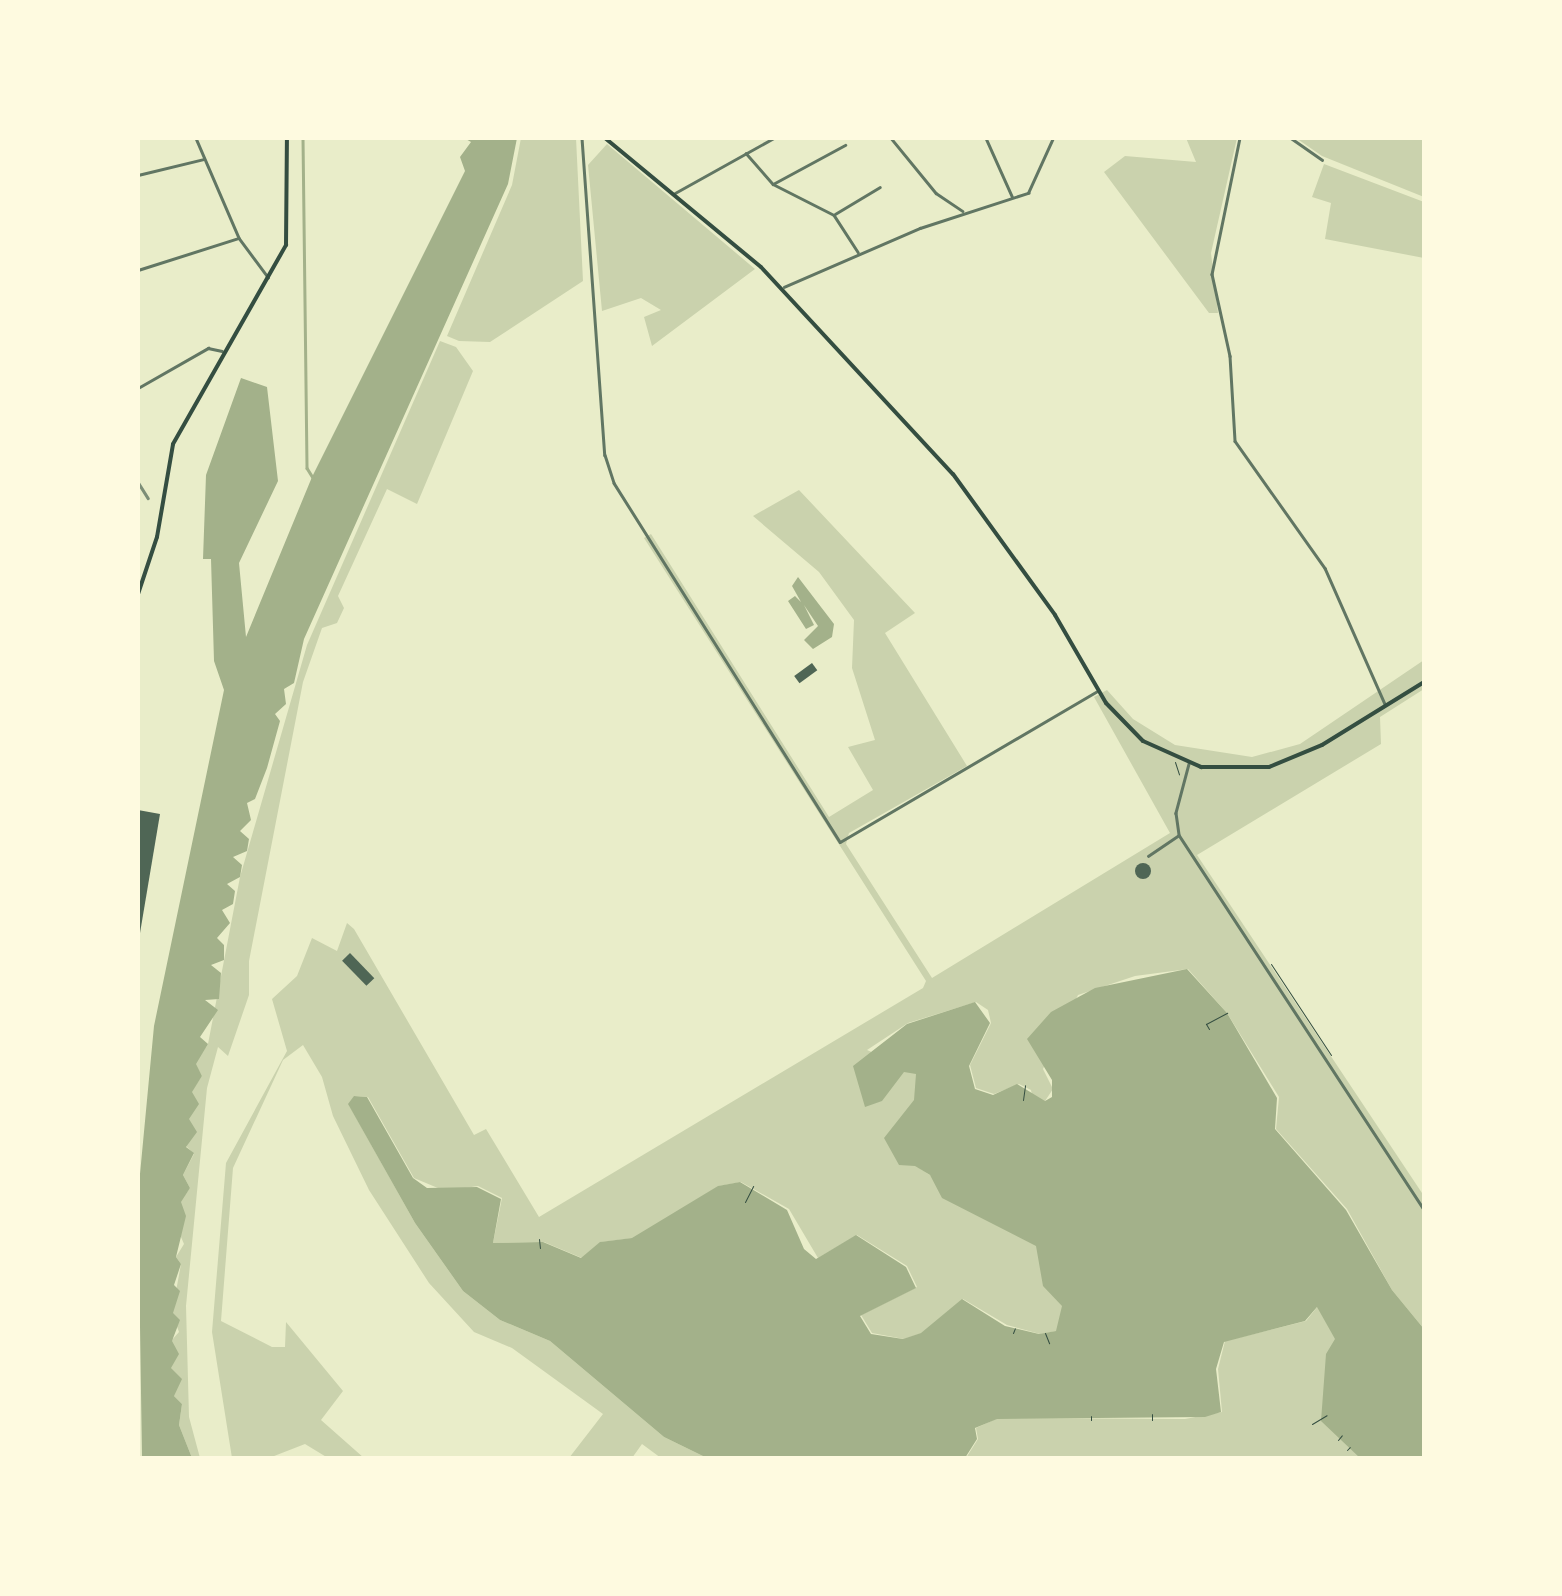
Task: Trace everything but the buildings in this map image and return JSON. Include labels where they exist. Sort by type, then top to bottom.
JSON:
[{"type":"main road","points":[[138,594],[161,520],[172,444],[269,278],[288,237],[286,138]]},
{"type":"main road","points":[[605,138],[782,288],[960,481],[1055,615],[1099,690],[1143,741],[1190,764],[1235,770],[1284,763],[1424,682]]},
{"type":"street","points":[[196,138],[239,238],[269,278]]},
{"type":"street","points":[[582,138],[605,455],[614,482],[840,842],[1099,690]]},
{"type":"street","points":[[674,194],[774,138]]},
{"type":"street","points":[[891,138],[936,193],[964,212]]},
{"type":"street","points":[[986,138],[1013,198]]},
{"type":"street","points":[[782,288],[964,212],[1028,193],[1053,138]]},
{"type":"street","points":[[1240,138],[1212,274],[1230,356],[1236,441],[1325,568],[1386,706]]},
{"type":"street","points":[[1291,138],[1322,160]]},
{"type":"street","points":[[772,184],[845,145]]},
{"type":"street","points":[[746,154],[772,184],[834,215],[859,253]]},
{"type":"street","points":[[138,175],[205,159]]},
{"type":"street","points":[[834,215],[880,187]]},
{"type":"street","points":[[138,270],[239,238]]},
{"type":"street","points":[[138,388],[208,348],[224,352]]},
{"type":"street","points":[[1190,764],[1176,814],[1179,835],[1424,1209]]},
{"type":"street","points":[[1148,856],[1179,835]]},
{"type":"path","points":[[1210,1029],[1206,1024],[1227,1013]]},
{"type":"path","points":[[1023,1100],[1026,1085]]},
{"type":"path","points":[[745,1202],[752,1186]]},
{"type":"path","points":[[539,1239],[540,1248]]},
{"type":"path","points":[[1012,1333],[1015,1328]]},
{"type":"path","points":[[1045,1333],[1049,1342]]},
{"type":"path","points":[[1152,1414],[1152,1420]]},
{"type":"path","points":[[1312,1424],[1327,1415]]},
{"type":"path","points":[[1338,1440],[1342,1435]]},
{"type":"path","points":[[1347,1450],[1350,1446]]},
{"type":"shaded area","points":[[464,138],[517,138],[508,184],[304,639],[294,683],[284,689],[286,704],[275,714],[280,721],[267,768],[255,799],[247,803],[251,820],[240,831],[249,839],[247,851],[233,857],[242,865],[240,877],[227,884],[235,891],[233,904],[222,910],[230,923],[217,938],[224,945],[224,960],[211,965],[221,973],[219,999],[205,1000],[218,1010],[200,1037],[208,1044],[196,1064],[202,1076],[192,1092],[199,1104],[189,1119],[197,1132],[186,1147],[194,1153],[183,1175],[190,1188],[181,1202],[186,1216],[176,1257],[181,1264],[174,1285],[180,1291],[173,1313],[180,1320],[172,1341],[179,1354],[171,1368],[182,1379],[174,1396],[182,1404],[179,1425],[192,1458],[142,1458],[138,1195],[154,1026],[224,690],[214,661],[211,559],[203,559],[206,475],[241,378],[267,387],[278,481],[239,563],[246,637],[312,477],[465,171],[460,157],[471,142]]},
{"type":"shaded area","points":[[521,138],[576,138],[583,281],[490,342],[459,341],[447,336],[512,185]]},
{"type":"shaded area","points":[[1186,138],[1237,138],[1211,253],[1218,313],[1209,313],[1104,172],[1125,156],[1196,162]]},
{"type":"shaded area","points":[[1296,138],[1424,138],[1424,197],[1322,156]]},
{"type":"shaded area","points":[[607,144],[755,269],[652,346],[644,317],[661,310],[641,298],[602,311],[588,165]]},
{"type":"shaded area","points":[[1324,164],[1424,202],[1424,258],[1325,239],[1331,203],[1312,197]]},
{"type":"shaded area","points":[[440,341],[456,347],[473,371],[417,504],[387,489],[338,596],[344,608],[337,623],[322,628],[303,682],[249,961],[249,995],[228,1056],[218,1047],[207,1088],[186,1306],[189,1417],[200,1458],[192,1458],[179,1425],[182,1404],[174,1396],[171,1341],[179,1332],[172,1313],[181,1264],[176,1257],[184,1244],[178,1230],[180,1202],[190,1188],[183,1175],[194,1154],[186,1146],[191,1092],[202,1076],[195,1064],[208,1044],[240,877],[307,645]]},
{"type":"shaded area","points":[[799,490],[915,613],[885,633],[967,766],[849,833],[846,844],[932,978],[1170,833],[1094,697],[1107,690],[1133,719],[1175,745],[1252,757],[1300,744],[1424,660],[1424,689],[1380,717],[1381,744],[1197,855],[1424,1196],[1424,1329],[1392,1290],[1347,1209],[1276,1129],[1279,1097],[1227,1013],[1188,969],[1135,976],[1078,995],[1043,1069],[1053,1089],[1045,1101],[1033,1100],[1031,1090],[1019,1084],[994,1094],[976,1088],[970,1065],[991,1023],[988,1010],[976,1002],[908,1023],[867,1050],[919,1073],[916,1166],[1038,1246],[1063,1305],[1057,1331],[1040,1334],[1007,1325],[963,1299],[922,1333],[904,1339],[872,1333],[861,1315],[917,1287],[907,1266],[857,1235],[818,1258],[789,1209],[741,1182],[719,1186],[634,1238],[601,1242],[582,1258],[544,1242],[493,1243],[502,1198],[478,1186],[445,1191],[414,1178],[368,1097],[355,1096],[349,1105],[415,1223],[463,1291],[500,1320],[550,1341],[664,1437],[707,1458],[661,1458],[642,1444],[632,1458],[569,1458],[603,1414],[512,1348],[474,1332],[429,1283],[369,1190],[333,1116],[322,1077],[303,1045],[283,1060],[233,1168],[221,1321],[272,1347],[285,1347],[286,1322],[343,1391],[321,1420],[364,1458],[328,1458],[305,1444],[269,1458],[232,1458],[212,1332],[226,1163],[287,1051],[272,999],[297,976],[312,938],[337,951],[347,923],[354,929],[474,1135],[486,1129],[539,1217],[923,988],[926,981],[644,538],[651,534],[829,817],[873,790],[848,747],[875,740],[852,668],[854,620],[819,572],[753,516]]},
{"type":"shaded area","points":[[798,577],[834,624],[832,637],[813,649],[804,640],[818,626],[804,605],[814,625],[806,629],[788,601],[795,596],[801,602],[792,586]]},
{"type":"shaded area","points":[[1187,969],[1227,1013],[1277,1098],[1275,1129],[1346,1210],[1392,1290],[1424,1329],[1424,1458],[1360,1458],[1321,1421],[1326,1354],[1335,1339],[1317,1307],[1305,1321],[1224,1342],[1216,1369],[1221,1412],[1205,1417],[997,1419],[975,1428],[977,1439],[965,1458],[707,1458],[664,1437],[550,1341],[500,1320],[463,1291],[415,1223],[348,1104],[354,1096],[367,1097],[413,1178],[427,1188],[477,1187],[501,1199],[493,1243],[543,1242],[581,1258],[600,1242],[632,1238],[718,1186],[740,1182],[787,1210],[804,1249],[816,1259],[856,1235],[906,1267],[916,1288],[860,1316],[871,1334],[903,1339],[921,1333],[962,1299],[1005,1326],[1039,1334],[1056,1331],[1062,1306],[1043,1286],[1036,1246],[942,1198],[930,1175],[915,1166],[899,1165],[884,1138],[914,1100],[916,1074],[904,1072],[882,1101],[865,1107],[853,1066],[907,1024],[975,1002],[990,1023],[969,1066],[975,1089],[993,1095],[1017,1084],[1045,1101],[1052,1097],[1052,1080],[1027,1039],[1051,1012],[1095,988]]},
{"type":"shaded area","points":[[1318,1306],[1336,1338],[1361,1458],[966,1458],[978,1439],[976,1428],[998,1418],[1185,1419],[1222,1412],[1218,1369],[1225,1341],[1306,1321]]},
{"type":"waterway","points":[[303,138],[307,468],[314,479]]},
{"type":"railway","points":[[138,482],[148,498]]}]
